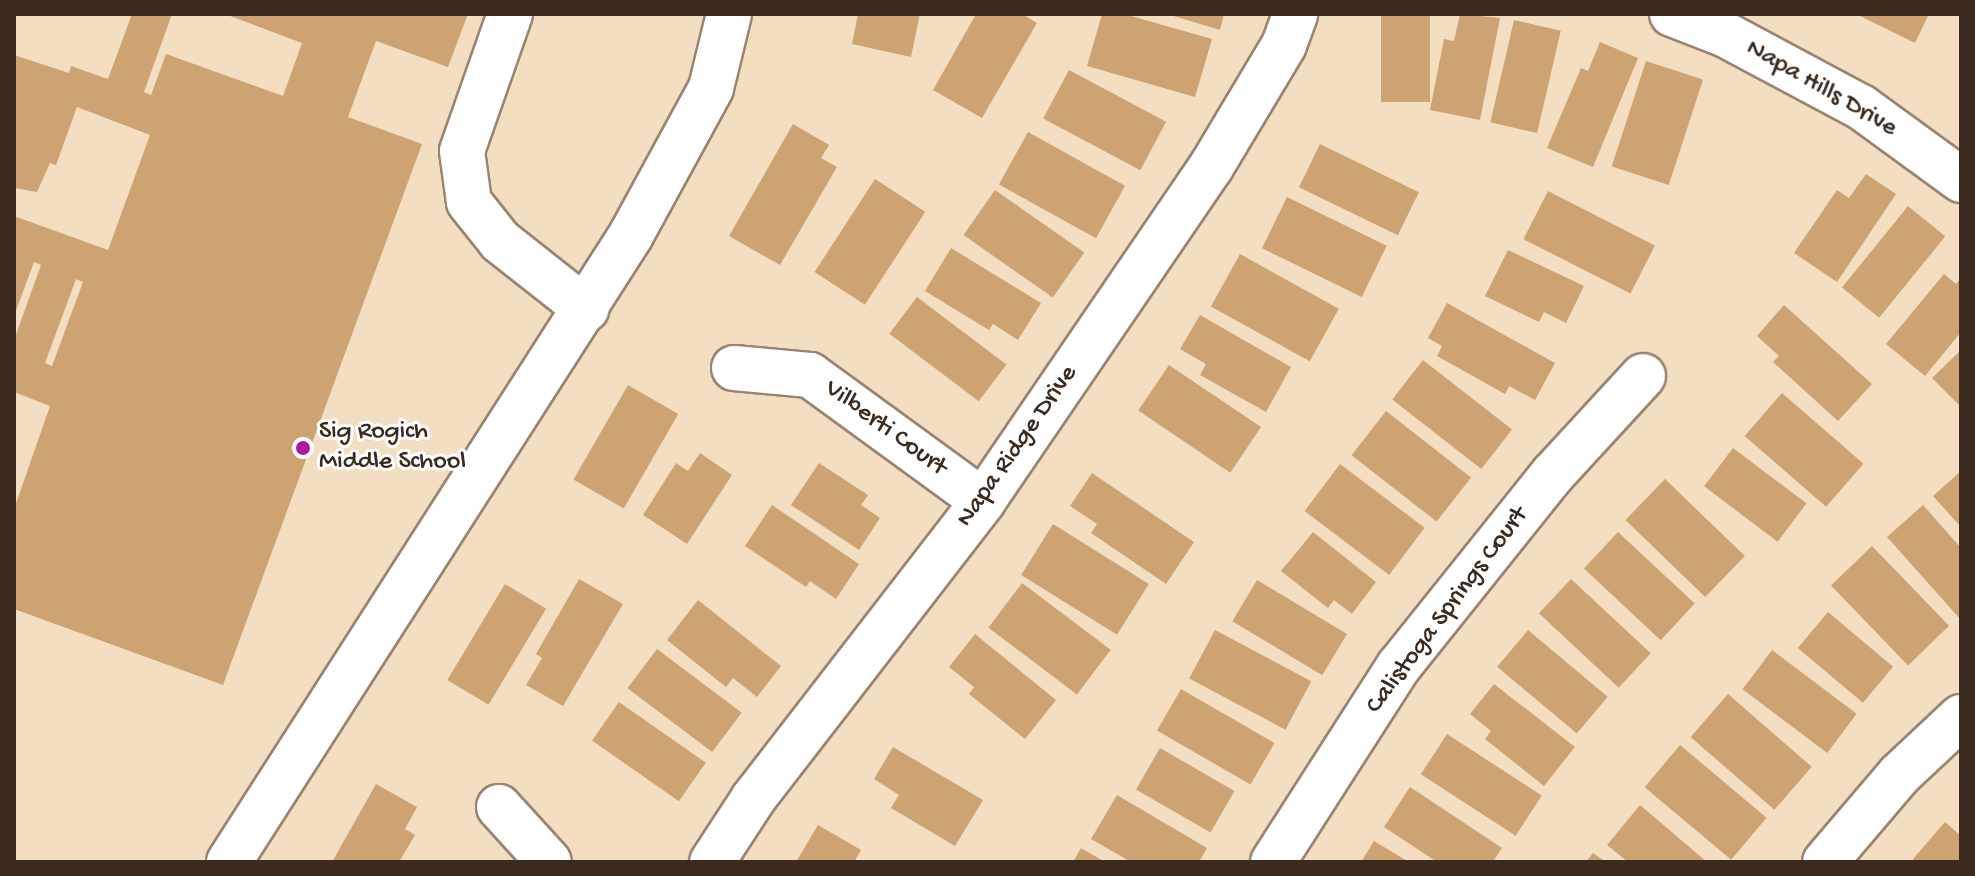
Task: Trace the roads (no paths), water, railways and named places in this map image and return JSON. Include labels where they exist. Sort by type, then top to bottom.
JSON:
[{"type":"street","points":[[510,14],[462,151],[469,202],[500,241],[586,309]]},
{"type":"street","points":[[229,862],[586,309],[711,88],[729,14]]},
{"type":"street","name":"Napa Ridge Drive","points":[[712,862],[753,799],[983,501],[1211,167],[1284,45],[1295,14]]},
{"type":"street","name":"Napa Hills Drive","points":[[1672,14],[1730,24],[1861,107],[1961,180]]},
{"type":"street","name":"Vilberti Court","points":[[734,368],[810,375],[983,501]]},
{"type":"street","name":"Calistoga Springs Court","points":[[1273,862],[1399,666],[1553,474],[1643,376]]},
{"type":"street","points":[[1825,862],[1899,775],[1961,717]]},
{"type":"street","points":[[499,807],[549,862]]},
{"type":"place","name":"Sig Rogich Middle School","points":[[303,448]]}]
